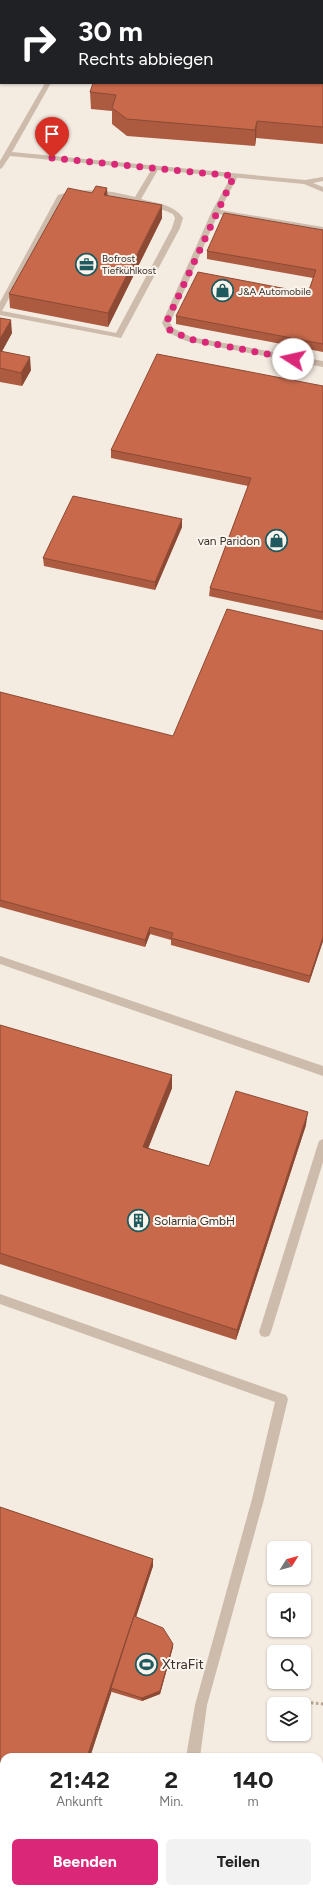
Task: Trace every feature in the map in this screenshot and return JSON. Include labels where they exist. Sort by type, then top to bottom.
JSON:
[{"type":"street","points":[[0,167],[47,84]]},
{"type":"street","points":[[8,154],[305,182],[323,179]]},
{"type":"street","points":[[136,201],[154,168]]},
{"type":"street","points":[[234,176],[216,211],[166,323],[170,330],[189,339],[323,364]]},
{"type":"street","points":[[305,182],[323,190]]},
{"type":"street","points":[[0,309],[61,197],[74,192],[97,192],[169,209],[176,213],[179,218],[176,228],[118,336],[0,313]]},
{"type":"street","points":[[216,211],[323,229]]},
{"type":"street","points":[[0,960],[323,1071]]},
{"type":"street","points":[[266,1332],[323,1144]]},
{"type":"street","points":[[0,1299],[282,1400],[258,1499],[201,1705],[194,1753]]},
{"type":"path","points":[[311,1703],[323,1704]]},
{"type":"building","points":[[93,84],[323,84],[323,127],[257,121],[255,130],[127,119],[112,108],[116,95],[90,92]]},
{"type":"building","name":"Bofrost Tiefkühlkost","points":[[96,186],[107,188],[104,195],[162,205],[108,313],[9,294],[68,188],[92,193]]},
{"type":"building","name":"J&A Automobile","points":[[224,213],[323,230],[323,344],[176,316],[198,272],[308,293],[316,270],[207,251]]},
{"type":"building","points":[[0,318],[11,320],[0,339]]},
{"type":"building","points":[[0,351],[30,357],[21,373],[0,368]]},
{"type":"building","name":"van Paridon","points":[[157,354],[323,386],[323,612],[210,588],[251,478],[111,450]]},
{"type":"building","points":[[73,496],[182,519],[155,582],[43,558]]},
{"type":"building","points":[[227,609],[323,631],[323,937],[310,976],[171,938],[173,933],[150,927],[145,940],[0,900],[0,692],[173,736]]},
{"type":"building","name":"Solarnia GmbH","points":[[0,1025],[172,1075],[143,1147],[209,1166],[236,1091],[308,1112],[237,1330],[0,1253]]},
{"type":"building","points":[[0,1507],[153,1559],[88,1753],[0,1753]]},
{"type":"building","points":[[134,1616],[163,1628],[173,1644],[160,1691],[142,1698],[111,1688]]},
{"type":"place","name":"Bofrost Tiefkühlkost","points":[[87,264]]},
{"type":"place","name":"J&A Automobile","points":[[222,291]]},
{"type":"place","name":"van Paridon","points":[[276,541]]},
{"type":"place","name":"Solarnia GmbH","points":[[138,1221]]},
{"type":"place","name":"XtraFit","points":[[147,1664]]},
{"type":"route","points":[[52,158],[234,176],[216,211],[166,323],[170,330],[189,339],[293,359]]}]
